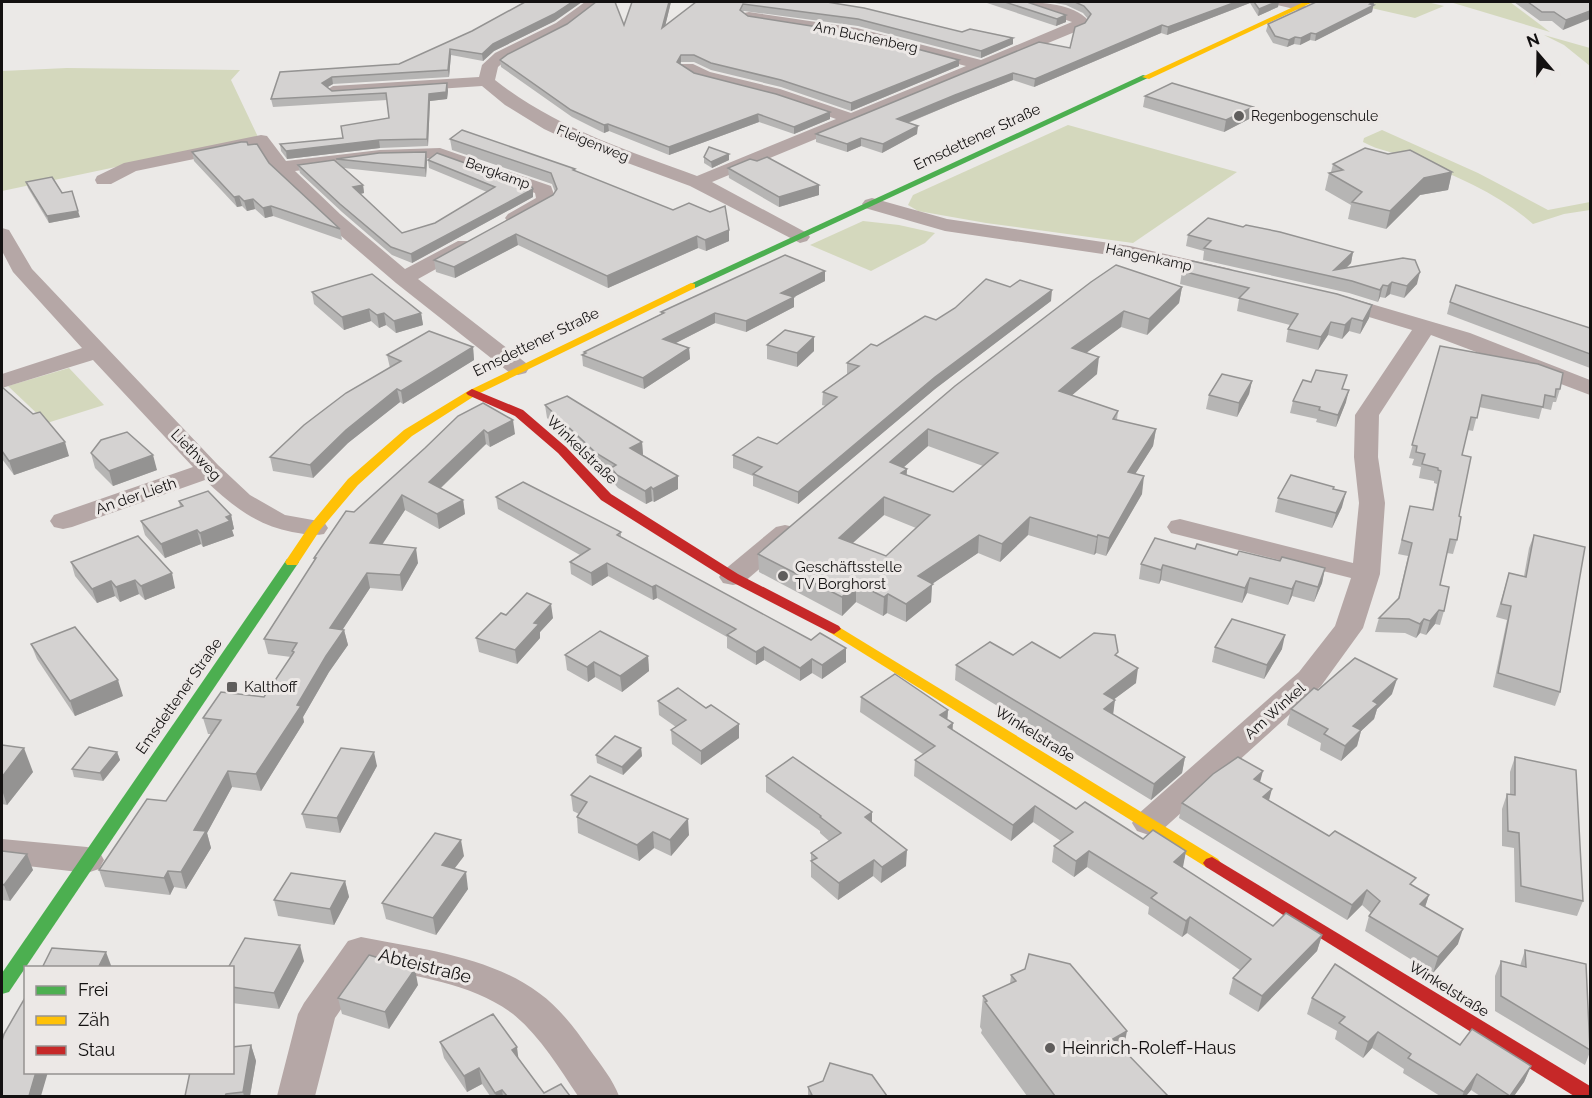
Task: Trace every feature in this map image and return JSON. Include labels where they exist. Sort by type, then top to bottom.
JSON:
[{"type":"main road","name":"Emsdettener Straße","points":[[2,987],[315,528],[353,482],[408,433],[472,393],[518,368],[673,294],[1304,4]]},
{"type":"main road","name":"Winkelstraße","points":[[472,393],[519,413],[562,450],[606,497],[733,578],[836,630],[1590,1096]]},
{"type":"street","points":[[333,91],[486,81],[490,65],[501,56],[561,26],[594,2]]},
{"type":"street","points":[[697,182],[1077,26],[1081,20],[1028,2]]},
{"type":"street","points":[[1282,2],[1304,4]]},
{"type":"street","name":"Am Buchenberg","points":[[749,16],[857,33],[982,65]]},
{"type":"street","points":[[687,67],[704,75],[774,93],[850,118]]},
{"type":"street","name":"Fleigenweg","points":[[486,81],[511,101],[550,125],[582,140],[697,182],[800,237]]},
{"type":"street","points":[[104,180],[130,167],[261,140],[279,167],[336,221],[404,279],[518,368]]},
{"type":"street","name":"Bergkamp","points":[[279,167],[380,155],[440,153],[544,190],[546,200],[500,226]]},
{"type":"street","name":"Hangenkamp","points":[[872,204],[945,225],[1130,252],[1241,277]]},
{"type":"street","name":"Liethweg","points":[[2,234],[23,272],[208,470],[241,500],[277,521],[315,528]]},
{"type":"street","points":[[404,279],[481,236]]},
{"type":"street","points":[[1108,271],[1130,252]]},
{"type":"street","points":[[1319,295],[1473,342],[1590,388]]},
{"type":"street","name":"Am Winkel","points":[[1149,823],[1310,679],[1349,628],[1365,574],[1372,503],[1366,457],[1367,415],[1425,327]]},
{"type":"street","points":[[2,381],[97,351]]},
{"type":"street","name":"An der Lieth","points":[[63,521],[208,470]]},
{"type":"street","points":[[733,578],[801,518]]},
{"type":"street","points":[[1180,527],[1365,574]]},
{"type":"street","points":[[2,851],[87,860]]},
{"type":"street","name":"Abteistraße","points":[[296,1096],[317,1014],[361,951],[475,978],[513,995],[543,1018],[600,1096]]},
{"type":"green space","points":[[1345,2],[1427,2],[1444,6],[1415,18]]},
{"type":"green space","points":[[1450,2],[1510,2],[1550,32]]},
{"type":"green space","points":[[1544,35],[1590,48],[1590,66],[1564,45]]},
{"type":"green space","points":[[67,68],[240,70],[231,80],[258,137],[2,191],[2,71]]},
{"type":"green space","points":[[1068,125],[1237,172],[1133,243],[986,223],[918,211],[908,205],[913,195]]},
{"type":"green space","points":[[1382,130],[1478,173],[1548,210],[1590,202],[1590,210],[1564,214],[1533,224],[1507,204],[1462,180],[1416,160],[1363,142],[1364,138]]},
{"type":"green space","points":[[863,221],[899,225],[935,233],[925,243],[871,271],[810,245]]},
{"type":"green space","points":[[69,368],[104,405],[47,423],[8,386]]},
{"type":"building","points":[[525,2],[572,2],[554,14],[493,44],[482,54],[450,49],[448,70],[332,77],[322,83],[332,91],[447,83],[446,92],[429,94],[427,139],[379,140],[286,151],[280,144],[343,138],[341,126],[389,118],[386,93],[271,99],[280,72],[399,64],[472,31]]},
{"type":"building","points":[[596,2],[615,2],[624,25],[632,2],[669,2],[662,28],[696,2],[827,2],[864,8],[962,32],[970,29],[1013,38],[981,51],[858,19],[743,4],[740,10],[748,16],[856,33],[959,60],[851,103],[781,80],[711,63],[694,55],[681,55],[677,62],[694,73],[776,94],[830,112],[794,127],[758,114],[669,147],[608,124],[604,125],[571,110],[500,60],[567,24]]},
{"type":"building","points":[[1005,2],[1027,2],[1066,15],[1057,19]]},
{"type":"building","points":[[1075,2],[1236,2],[1168,27],[1162,25],[1035,79],[1013,73],[955,95],[897,119],[918,126],[883,144],[861,138],[847,144],[816,134],[1039,42],[1070,48],[1075,27],[1085,23],[1091,14],[1084,6]]},
{"type":"building","points":[[1254,2],[1276,2],[1259,9]]},
{"type":"building","points":[[1316,2],[1374,2],[1370,4],[1374,5],[1316,34],[1311,33],[1289,40],[1275,36],[1268,24]]},
{"type":"building","points":[[1528,2],[1590,2],[1590,11],[1566,20],[1554,12],[1542,12]]},
{"type":"building","points":[[1172,83],[1253,107],[1226,120],[1145,96]]},
{"type":"building","points":[[462,130],[575,169],[573,170],[673,210],[689,203],[710,212],[725,206],[729,230],[705,240],[697,236],[607,276],[516,234],[454,267],[434,260],[553,195],[557,189],[551,173],[450,139]]},
{"type":"building","points":[[247,142],[248,145],[257,144],[269,163],[340,229],[271,206],[263,208],[253,199],[244,201],[239,196],[234,197],[192,152]]},
{"type":"building","points":[[709,147],[729,154],[711,162],[704,157]]},
{"type":"building","points":[[1365,148],[1388,154],[1410,150],[1452,172],[1424,178],[1390,211],[1352,202],[1362,192],[1329,173],[1343,170],[1333,164]]},
{"type":"building","points":[[426,152],[425,168],[336,159],[379,153]]},
{"type":"building","points":[[437,153],[533,189],[411,254],[391,247],[298,165],[334,160],[363,185],[353,187],[402,233],[435,223],[495,187],[428,160]]},
{"type":"building","points":[[767,157],[819,185],[779,197],[728,168],[750,159],[757,161]]},
{"type":"building","points":[[52,177],[62,193],[72,191],[78,211],[47,216],[26,182]]},
{"type":"building","points":[[1208,218],[1243,227],[1246,225],[1280,232],[1353,252],[1334,270],[1403,258],[1415,260],[1420,272],[1407,286],[1392,282],[1388,286],[1383,285],[1380,290],[1352,281],[1204,248],[1211,241],[1188,235]]},
{"type":"building","points":[[785,255],[825,271],[781,293],[794,297],[746,321],[715,313],[663,339],[689,348],[643,378],[582,355],[664,313],[661,312]]},
{"type":"building","points":[[1192,261],[1337,294],[1372,305],[1363,321],[1352,318],[1345,325],[1331,322],[1321,337],[1288,329],[1298,314],[1239,298],[1249,288],[1182,271]]},
{"type":"building","points":[[1116,265],[1182,287],[1149,319],[1124,311],[1072,348],[1099,357],[1059,391],[1118,411],[1113,419],[1156,429],[1128,472],[1144,476],[1109,538],[1098,535],[1097,537],[1030,517],[1002,544],[979,535],[918,576],[933,584],[906,604],[888,594],[884,597],[856,583],[842,597],[758,554],[955,386]],"holes":[[[928,429],[998,453],[953,492],[901,473],[907,469],[890,462]],[[884,497],[930,515],[886,556],[839,538]]]},
{"type":"building","points":[[372,274],[421,313],[394,321],[384,313],[377,315],[369,309],[342,317],[312,292]]},
{"type":"building","points":[[986,279],[1010,287],[1020,280],[1052,290],[935,377],[798,492],[753,474],[762,467],[733,455],[758,437],[777,444],[837,397],[823,392],[859,366],[847,363],[871,344],[877,346],[925,316],[936,320],[955,308]]},
{"type":"building","points":[[1456,285],[1590,328],[1590,354],[1450,302]]},
{"type":"building","points":[[785,330],[814,337],[797,353],[767,345]]},
{"type":"building","points":[[429,331],[473,347],[401,391],[397,389],[346,430],[310,465],[270,457],[304,425],[346,393],[401,361],[387,355]]},
{"type":"building","points":[[1440,346],[1538,364],[1563,373],[1560,389],[1556,389],[1555,397],[1545,395],[1543,407],[1482,395],[1477,418],[1471,417],[1462,455],[1471,457],[1459,516],[1461,517],[1457,540],[1450,539],[1440,585],[1449,587],[1444,611],[1439,610],[1430,621],[1424,619],[1420,624],[1409,619],[1379,618],[1399,598],[1412,543],[1402,540],[1410,506],[1433,510],[1441,471],[1422,464],[1425,454],[1416,452],[1417,446],[1412,445]]},
{"type":"building","points":[[1316,370],[1347,375],[1342,389],[1349,390],[1338,415],[1319,410],[1320,407],[1293,401],[1303,380],[1311,382]]},
{"type":"building","points":[[1222,374],[1252,381],[1239,403],[1209,395]]},
{"type":"building","points":[[2,387],[33,414],[40,412],[65,442],[9,461],[2,451]]},
{"type":"building","points":[[567,396],[642,442],[630,448],[678,476],[645,491],[617,475],[611,468],[616,465],[596,453],[545,405]]},
{"type":"building","points":[[483,403],[513,420],[488,433],[484,430],[429,482],[463,500],[437,514],[402,495],[370,543],[416,548],[400,575],[367,573],[330,628],[344,630],[297,705],[301,706],[256,774],[228,771],[194,830],[206,831],[181,872],[168,871],[164,878],[99,870],[147,799],[166,801],[221,720],[203,718],[221,692],[264,697],[294,652],[292,651],[297,643],[264,639],[346,511],[354,512],[458,416]]},
{"type":"building","points":[[127,432],[153,455],[109,471],[91,453],[101,440]]},
{"type":"building","points":[[1291,475],[1346,492],[1336,513],[1278,498]]},
{"type":"building","points":[[523,482],[621,532],[617,535],[811,640],[820,633],[846,648],[822,665],[812,659],[800,668],[764,647],[756,652],[727,635],[736,629],[656,585],[652,587],[607,563],[591,573],[570,562],[590,549],[496,497]]},
{"type":"building","points":[[208,491],[231,515],[226,517],[230,521],[200,533],[197,530],[161,544],[141,521],[183,506],[179,501]]},
{"type":"building","points":[[1534,535],[1585,547],[1560,692],[1498,673],[1511,606],[1501,604],[1509,573],[1526,577]]},
{"type":"building","points":[[138,536],[172,573],[141,586],[135,580],[116,587],[111,581],[92,589],[71,562]]},
{"type":"building","points":[[1155,538],[1195,549],[1197,544],[1237,555],[1239,551],[1280,561],[1282,557],[1325,568],[1318,587],[1296,581],[1292,589],[1250,578],[1245,588],[1163,565],[1161,570],[1141,564]]},
{"type":"building","points":[[527,593],[551,604],[534,623],[539,624],[515,650],[476,638],[501,613],[506,615]]},
{"type":"building","points":[[1232,619],[1285,635],[1267,665],[1215,647]]},
{"type":"building","points":[[75,627],[118,680],[70,701],[31,644]]},
{"type":"building","points":[[600,631],[648,656],[620,676],[594,662],[587,667],[565,655]]},
{"type":"building","points":[[1094,633],[1115,635],[1118,652],[1115,655],[1138,668],[1104,694],[1115,700],[1104,709],[1185,757],[1154,784],[956,665],[990,642],[1013,655],[1032,642],[1060,658]]},
{"type":"building","points":[[1355,658],[1397,679],[1373,701],[1378,704],[1353,726],[1361,730],[1345,746],[1324,734],[1328,729],[1291,709],[1314,688],[1318,690]]},
{"type":"building","points":[[895,674],[948,710],[940,715],[953,723],[948,727],[1076,809],[1085,802],[1143,839],[1153,830],[1186,851],[1174,862],[1273,926],[1286,913],[1322,935],[1262,996],[1233,978],[1251,959],[1190,917],[1186,921],[1151,898],[1157,893],[1089,851],[1076,861],[1054,846],[1073,832],[1035,806],[1013,825],[915,760],[935,746],[861,697]]},
{"type":"building","points":[[678,688],[706,708],[711,705],[739,724],[701,751],[671,730],[686,720],[658,701]]},
{"type":"building","points":[[615,736],[641,748],[622,767],[596,755]]},
{"type":"building","points":[[2,745],[24,748],[2,777]]},
{"type":"building","points":[[89,747],[117,752],[100,773],[72,769]]},
{"type":"building","points":[[341,748],[374,752],[337,818],[302,814]]},
{"type":"building","points":[[793,757],[872,812],[865,817],[907,850],[882,867],[874,860],[839,883],[811,861],[817,858],[811,853],[841,833],[766,776]]},
{"type":"building","points":[[1238,757],[1263,771],[1254,779],[1272,789],[1263,797],[1329,836],[1335,831],[1416,878],[1410,884],[1429,895],[1420,904],[1463,929],[1438,957],[1369,916],[1380,901],[1367,890],[1352,905],[1182,803],[1213,774]]},
{"type":"building","points":[[1515,757],[1576,770],[1583,901],[1521,886],[1519,833],[1508,831],[1507,794],[1515,795]]},
{"type":"building","points":[[590,776],[688,819],[670,840],[653,832],[637,845],[577,817],[587,802],[571,795]]},
{"type":"building","points":[[435,833],[461,840],[442,865],[466,872],[433,918],[382,903]]},
{"type":"building","points":[[2,851],[27,854],[4,885],[2,884]]},
{"type":"building","points":[[291,873],[345,881],[330,909],[274,900]]},
{"type":"building","points":[[245,938],[300,945],[274,993],[234,987],[234,966],[229,966]]},
{"type":"building","points":[[52,948],[106,952],[99,966],[43,966]]},
{"type":"building","points":[[1525,950],[1586,964],[1590,1050],[1501,996],[1501,961],[1526,967]]},
{"type":"building","points":[[1029,954],[1070,964],[1127,1031],[1113,1039],[1168,1096],[1055,1096],[985,1002],[987,1001],[983,996],[1016,981],[1011,975],[1025,969]]},
{"type":"building","points":[[369,955],[415,969],[385,1012],[338,998]]},
{"type":"building","points":[[1335,964],[1460,1045],[1472,1029],[1531,1066],[1510,1096],[1477,1074],[1464,1092],[1408,1058],[1411,1054],[1378,1032],[1368,1042],[1339,1023],[1345,1017],[1312,998]]},
{"type":"building","points":[[24,999],[24,1074],[35,1074],[29,1096],[2,1096],[4,1034]]},
{"type":"building","points":[[493,1014],[517,1047],[512,1050],[544,1093],[561,1084],[570,1096],[507,1096],[502,1090],[495,1093],[479,1068],[464,1076],[440,1042]]},
{"type":"building","points":[[251,1045],[243,1092],[225,1096],[185,1096],[190,1074],[234,1074],[234,1047]]},
{"type":"building","points":[[830,1063],[872,1075],[887,1096],[808,1096],[812,1095],[808,1087],[823,1081]]},
{"type":"traffic: fast","points":[[691,286],[1146,77]]},
{"type":"traffic: fast","points":[[2,987],[292,562]]},
{"type":"traffic: slow","points":[[1146,77],[1309,2]]},
{"type":"traffic: slow","points":[[292,562],[315,528],[353,482],[408,433],[472,393],[691,286]]},
{"type":"traffic: slow","points":[[834,629],[1212,863]]},
{"type":"traffic: jam","points":[[472,393],[519,413],[562,450],[606,497],[733,577],[834,629]]},
{"type":"traffic: jam","points":[[1212,863],[1590,1096]]},
{"type":"place","name":"Regenbogenschule","points":[[1239,116]]},
{"type":"place","name":"Geschäftsstelle TV Borghorst","points":[[783,576]]},
{"type":"place","name":"Kalthoff","points":[[232,687]]},
{"type":"place","name":"Heinrich-Roleff-Haus","points":[[1050,1048]]}]
